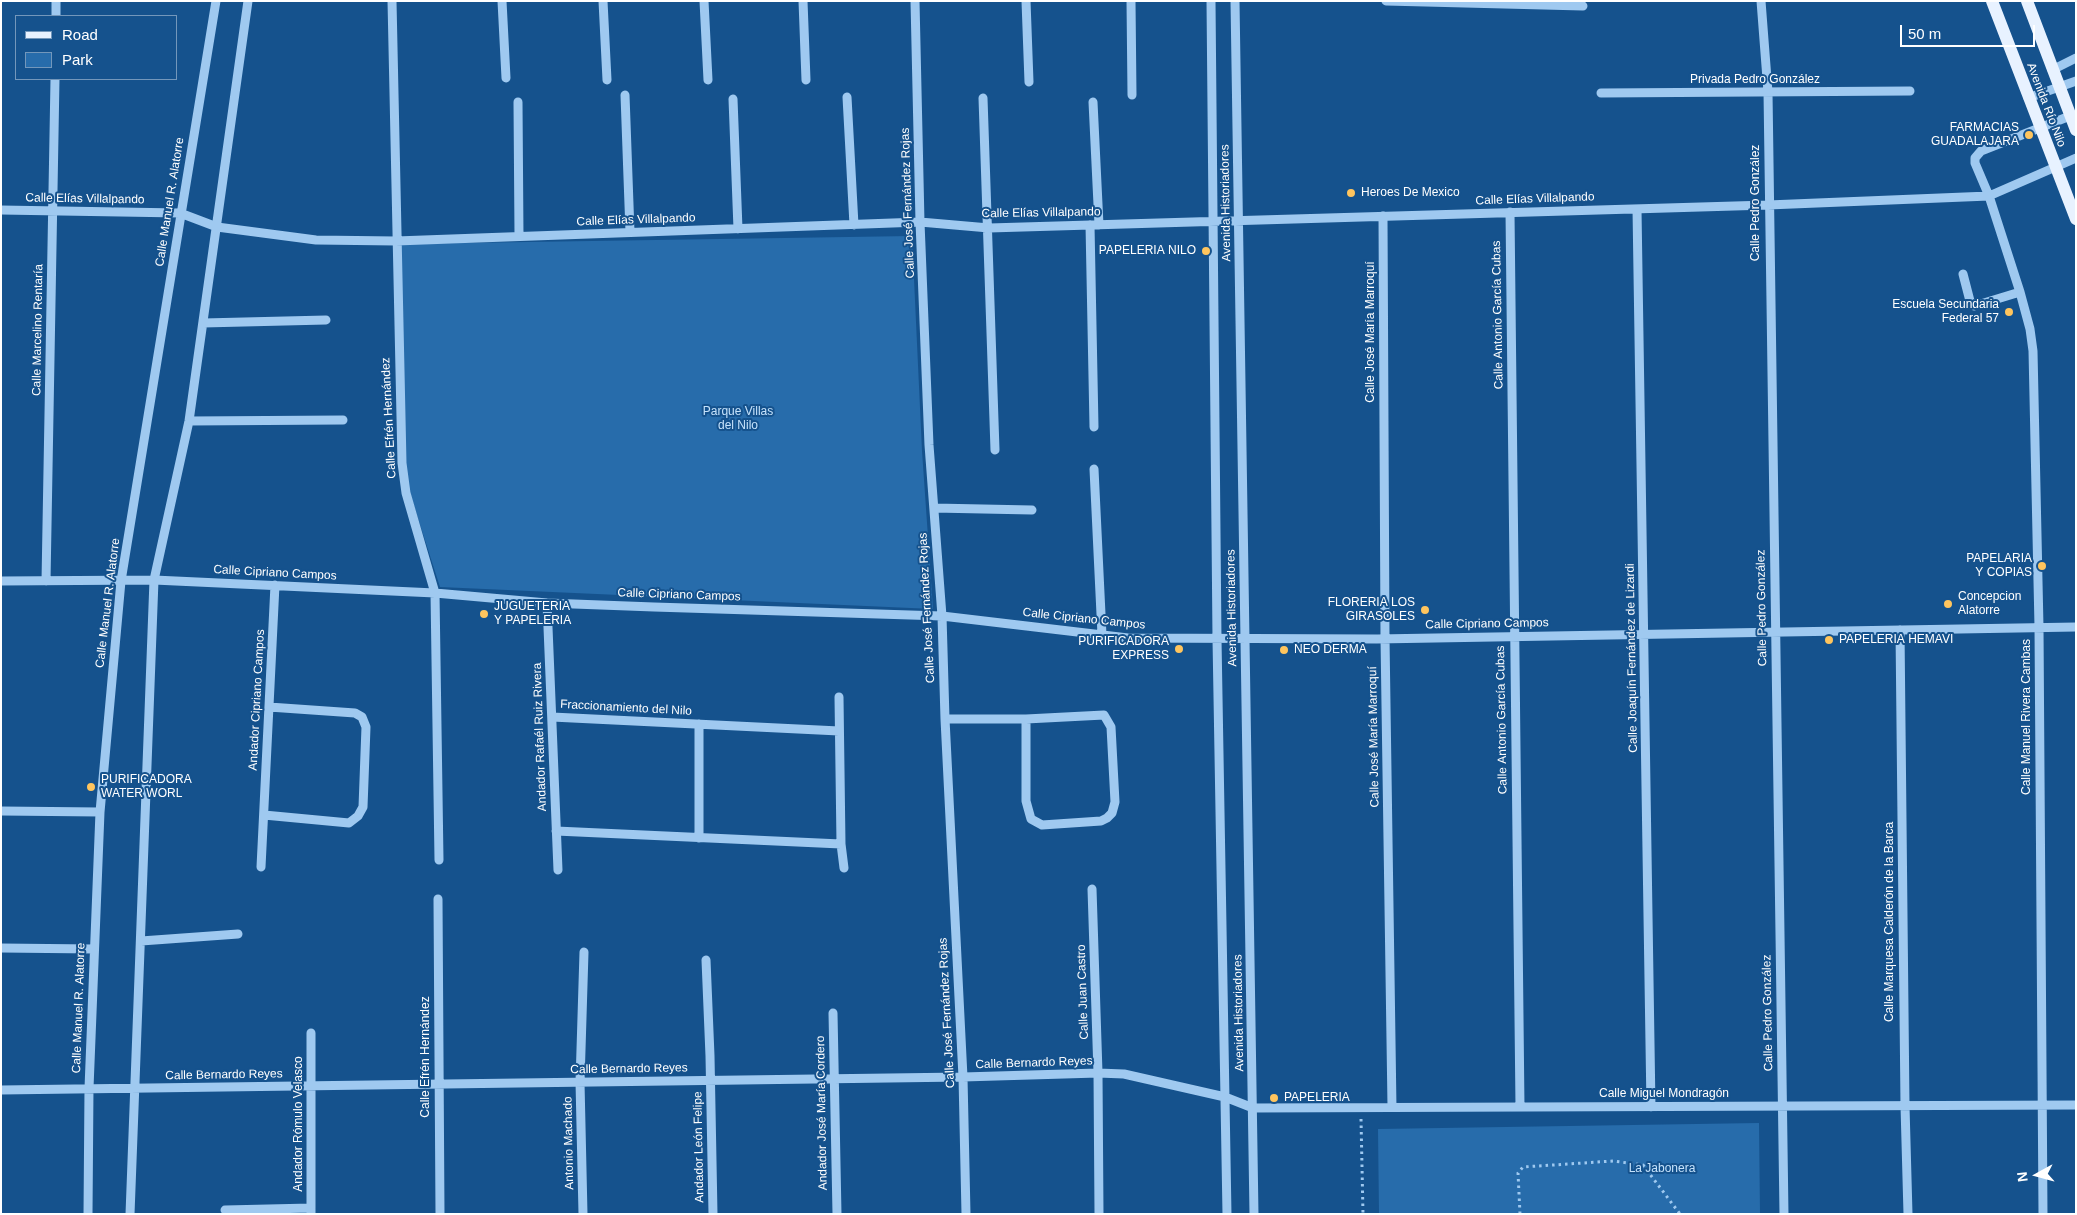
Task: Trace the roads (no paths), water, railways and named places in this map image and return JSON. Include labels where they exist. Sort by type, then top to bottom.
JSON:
[{"type":"main road","name":"Avenida Río Nilo","points":[[1992,1],[2076,218]]},
{"type":"main road","name":"Avenida Río Nilo","points":[[2027,1],[2076,130]]},
{"type":"street","points":[[56,1],[56,15]]},
{"type":"street","name":"Calle Manuel R. Alatorre","points":[[88,1214],[89,1088],[100,812],[122,581],[180,213],[216,1]]},
{"type":"street","points":[[130,1214],[154,580],[189,421],[248,1]]},
{"type":"street","name":"Calle Efrén Hernández","points":[[392,1],[396,240],[403,476],[435,593],[439,860]]},
{"type":"street","points":[[502,1],[506,78]]},
{"type":"street","points":[[603,1],[607,80]]},
{"type":"street","points":[[704,1],[708,80]]},
{"type":"street","points":[[803,1],[806,80]]},
{"type":"street","name":"Calle José Fernández Rojas","points":[[916,1],[920,222],[929,445],[942,616],[945,719],[963,1077],[966,1214]]},
{"type":"street","points":[[1026,1],[1028,82]]},
{"type":"street","points":[[1131,1],[1132,94]]},
{"type":"street","name":"Avenida Historiadores","points":[[1211,1],[1216,639],[1227,1214]]},
{"type":"street","name":"Avenida Historiadores","points":[[1235,1],[1254,1214]]},
{"type":"street","points":[[1386,1],[1583,6]]},
{"type":"street","name":"Calle Pedro González","points":[[1761,1],[1768,92],[1768,205],[1784,1214]]},
{"type":"street","points":[[2052,70],[2076,58]]},
{"type":"street","name":"Calle Marcelino Rentaría","points":[[46,581],[55,80]]},
{"type":"street","points":[[2028,98],[2076,81]]},
{"type":"street","name":"Privada Pedro González","points":[[1601,93],[1910,91]]},
{"type":"street","points":[[625,95],[630,232]]},
{"type":"street","points":[[848,97],[854,225]]},
{"type":"street","points":[[983,98],[995,450]]},
{"type":"street","points":[[732,99],[738,229]]},
{"type":"street","points":[[518,102],[519,236]]},
{"type":"street","points":[[1093,102],[1094,427]]},
{"type":"street","points":[[2040,128],[2070,116]]},
{"type":"street","name":"Calle Manuel Rivera Cambas","points":[[2040,128],[1981,151],[1975,158],[1976,167],[1989,196],[2020,292],[2030,329],[2033,352],[2039,627],[2043,1214]]},
{"type":"street","name":"Calle Elías Villalpando","points":[[1,210],[180,213],[216,227],[316,240],[396,240],[920,222],[988,228],[1768,205],[1989,196],[2076,158]]},
{"type":"street","name":"Calle Joaquín Fernández de Lizardi","points":[[1637,209],[1651,1107]]},
{"type":"street","name":"Calle Antonio García Cubas","points":[[1510,212],[1520,1107]]},
{"type":"street","name":"Calle José María Marroquí","points":[[1383,216],[1385,638],[1392,1107]]},
{"type":"street","points":[[1964,274],[1970,301],[1974,306],[2020,292]]},
{"type":"street","points":[[203,324],[326,320]]},
{"type":"street","points":[[189,421],[342,420]]},
{"type":"street","points":[[1094,469],[1102,635]]},
{"type":"street","points":[[934,508],[1032,510]]},
{"type":"street","name":"Calle Cipriano Campos","points":[[1,581],[154,580],[435,593],[547,602],[942,616],[1128,638],[1385,638],[2076,627]]},
{"type":"street","name":"Andador Cipriano Campos","points":[[261,867],[275,585]]},
{"type":"street","name":"Andador Rafaél Ruiz Rivera","points":[[547,602],[558,870]]},
{"type":"street","name":"Calle Marquesa Calderón de la Barca","points":[[1900,630],[1905,1106],[1908,1214]]},
{"type":"street","points":[[839,697],[841,844],[844,868]]},
{"type":"street","points":[[264,815],[349,823],[358,816],[363,807],[366,727],[362,718],[355,713],[270,707]]},
{"type":"street","points":[[945,719],[1026,719],[1104,715],[1111,727],[1115,802],[1112,813],[1101,821],[1042,825],[1031,819],[1026,801],[1026,719]]},
{"type":"street","name":"Fraccionamiento del Nilo","points":[[552,717],[839,731]]},
{"type":"street","name":"Fraccionamiento del Nilo","points":[[699,724],[699,838]]},
{"type":"street","points":[[1,811],[100,812]]},
{"type":"street","points":[[556,831],[841,844]]},
{"type":"street","name":"Calle Juan Castro","points":[[1092,889],[1098,1073],[1099,1214]]},
{"type":"street","name":"Calle Efrén Hernández","points":[[438,899],[440,1214]]},
{"type":"street","points":[[141,940],[238,934]]},
{"type":"street","points":[[1,948],[94,949]]},
{"type":"street","name":"Antonio Machado","points":[[583,1214],[580,1082],[584,952]]},
{"type":"street","name":"Andador León Felipe","points":[[706,960],[713,1214]]},
{"type":"street","name":"Andador José María Cordero","points":[[833,1012],[837,1214]]},
{"type":"street","name":"Andador Rómulo Velasco","points":[[311,1033],[311,1211]]},
{"type":"street","name":"Calle Bernardo Reyes","points":[[1,1090],[710,1081],[1098,1073],[1124,1074],[1225,1097],[1253,1108]]},
{"type":"street","name":"Calle Miguel Mondragón","points":[[1253,1108],[2076,1105]]},
{"type":"street","points":[[225,1210],[311,1211]]},
{"type":"place","name":"FARMACIAS GUADALAJARA","points":[[2029,135]]},
{"type":"place","name":"Heroes De Mexico","points":[[1351,193]]},
{"type":"place","name":"PAPELERIA NILO","points":[[1206,251]]},
{"type":"place","name":"Escuela Secundaria Federal 57","points":[[2009,312]]},
{"type":"place","name":"PAPELARIA Y COPIAS","points":[[2042,566]]},
{"type":"place","name":"Concepcion Alatorre","points":[[1948,604]]},
{"type":"place","name":"FLORERIA LOS GIRASOLES","points":[[1425,610]]},
{"type":"place","name":"JUGUETERIA Y PAPELERIA","points":[[484,614]]},
{"type":"place","name":"PAPELERIA HEMAVI","points":[[1829,640]]},
{"type":"place","name":"PURIFICADORA EXPRESS","points":[[1179,649]]},
{"type":"place","name":"NEO DERMA","points":[[1284,650]]},
{"type":"place","name":"PURIFICADORA WATER WORL","points":[[91,787]]},
{"type":"place","name":"PAPELERIA","points":[[1274,1098]]},
{"type":"park label","name":"Parque Villas del Nilo","points":[[738,419]]},
{"type":"park label","name":"La Jabonera","points":[[1662,1169]]}]
